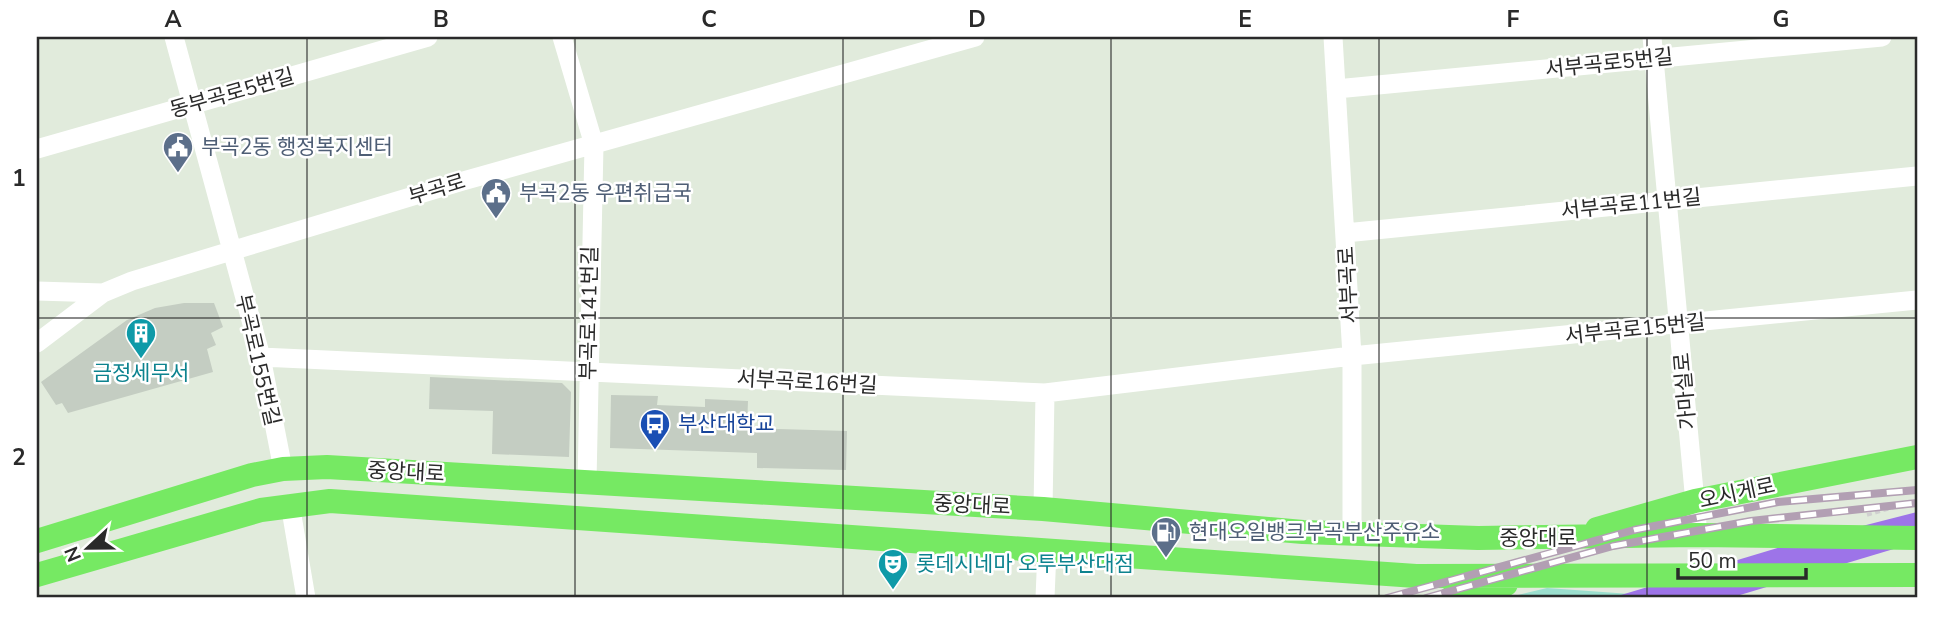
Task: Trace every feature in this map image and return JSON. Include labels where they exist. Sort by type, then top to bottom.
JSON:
[{"type":"main road","name":"오시게로","points":[[1560,539],[1695,501],[1917,457]]},
{"type":"main road","name":"중앙대로","points":[[37,541],[252,475],[283,469],[327,467],[1043,509],[1352,534],[1560,539],[1698,535],[1917,538]]},
{"type":"main road","name":"중앙대로","points":[[37,575],[261,510],[290,504],[330,501],[1416,576],[1917,575]]},
{"type":"main road","points":[[1451,598],[1541,575]]},
{"type":"street","name":"부곡로155번길","points":[[174,37],[261,357],[283,469]]},
{"type":"street","name":"동부곡로5번길","points":[[37,149],[428,37]]},
{"type":"street","name":"부곡로141번길","points":[[562,37],[593,145],[587,482]]},
{"type":"street","name":"부곡로","points":[[37,343],[103,293],[231,251],[463,181],[953,40],[975,37]]},
{"type":"street","name":"서부곡로","points":[[1333,37],[1352,356],[1352,534]]},
{"type":"street","name":"가마실로","points":[[1652,37],[1698,535]]},
{"type":"street","name":"서부곡로5번길","points":[[1336,89],[1882,37]]},
{"type":"street","name":"서부곡로11번길","points":[[1345,233],[1917,176]]},
{"type":"street","points":[[37,291],[103,293]]},
{"type":"street","name":"서부곡로15번길","points":[[1352,356],[1917,300]]},
{"type":"street","name":"서부곡로16번길","points":[[261,357],[1045,393],[1352,356]]},
{"type":"street","points":[[1043,509],[1045,393]]},
{"type":"street","points":[[290,504],[306,598]]},
{"type":"street","points":[[1045,598],[1047,550]]},
{"type":"shaded area","points":[[1917,512],[1917,542],[1730,598],[1611,598],[1784,546]]},
{"type":"shaded area","points":[[1547,588],[1686,598],[1506,598]]},
{"type":"building","name":"금정세무서","points":[[184,303],[214,303],[223,327],[211,333],[216,345],[207,349],[213,372],[68,413],[62,403],[56,405],[41,382],[127,320],[155,308]]},
{"type":"building","points":[[430,377],[562,383],[571,392],[569,457],[492,454],[493,411],[429,409]]},
{"type":"building","points":[[611,395],[658,396],[657,405],[705,407],[705,399],[748,401],[747,428],[847,431],[846,470],[757,468],[757,453],[610,448]]},
{"type":"railway","points":[[1387,598],[1634,530],[1778,502],[1917,490]]},
{"type":"railway","points":[[1426,598],[1613,546],[1751,521],[1917,503]]},
{"type":"place","name":"부곡2동 행정복지센터","points":[[178,174]]},
{"type":"place","name":"부곡2동 우편취급국","points":[[496,220]]},
{"type":"place","name":"금정세무서","points":[[141,360]]},
{"type":"place","name":"부산대학교","points":[[655,451]]},
{"type":"place","name":"현대오일뱅크부곡부산주유소","points":[[1166,559]]},
{"type":"place","name":"롯데시네마 오투부산대점","points":[[893,591]]}]
